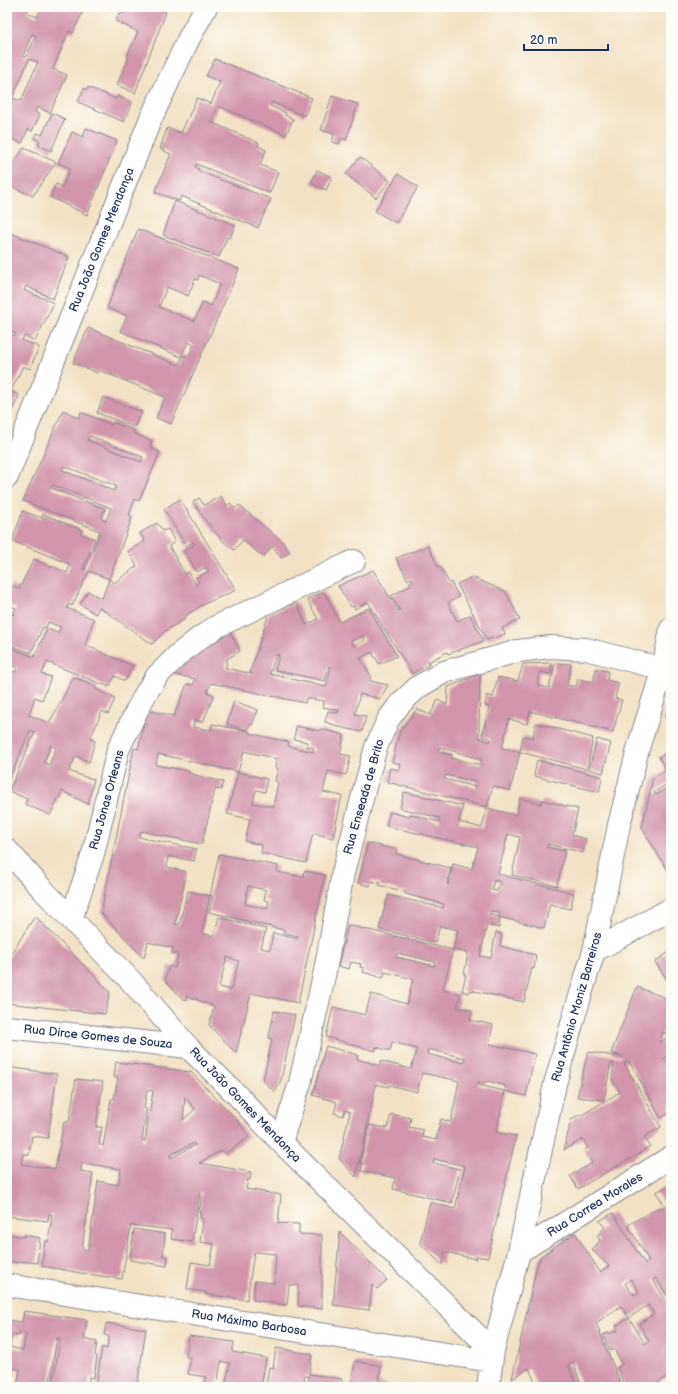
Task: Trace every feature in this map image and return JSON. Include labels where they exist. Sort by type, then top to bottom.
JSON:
[{"type":"street","name":"Rua João Gomes Mendonça","points":[[7,477],[151,118],[189,38],[206,7]]},
{"type":"street","name":"Rua Jonas Orleans","points":[[71,919],[93,854],[118,750],[146,693],[158,676],[178,655],[216,627],[354,561]]},
{"type":"street","name":"Rua Antônio Moniz Barreiros","points":[[488,1387],[492,1356],[519,1252],[555,1084],[594,951],[619,825],[639,745],[667,667],[671,629]]},
{"type":"street","name":"Rua Enseada de Brito","points":[[281,1142],[300,1083],[325,971],[344,874],[365,787],[376,747],[388,720],[400,704],[418,687],[444,672],[518,651],[543,647],[586,649],[667,667]]},
{"type":"street","name":"Rua João Gomes Mendonça","points":[[7,850],[26,872],[132,982],[188,1047],[238,1096],[281,1142],[492,1356]]},
{"type":"street","points":[[594,951],[671,909]]},
{"type":"street","name":"Rua Dirce Gomes de Souza","points":[[7,1027],[188,1047]]},
{"type":"street","name":"Rua Correa Morales","points":[[519,1252],[671,1157]]},
{"type":"street","name":"Rua Máximo Barbosa","points":[[7,1285],[492,1356]]},
{"type":"building","points":[[12,7],[29,7],[27,13],[37,17],[42,7],[85,7],[73,33],[69,31],[53,69],[67,75],[50,113],[37,107],[35,112],[40,115],[32,131],[28,129],[22,143],[9,138],[7,141],[7,112],[13,98],[21,101],[38,62],[29,59],[13,97],[7,95],[7,64],[12,51],[7,49],[7,18]],"holes":[[[32,34],[36,36],[26,57],[23,56]]]},
{"type":"building","points":[[127,7],[152,7],[166,12],[135,93],[117,85],[129,57],[127,56],[138,32],[116,21],[119,13],[124,14]]},
{"type":"building","points":[[215,59],[312,98],[304,116],[272,102],[270,106],[286,113],[285,115],[293,119],[286,135],[218,106],[211,122],[259,143],[258,146],[266,150],[260,165],[278,172],[270,193],[196,164],[195,167],[199,169],[198,171],[271,199],[258,228],[181,196],[179,201],[155,192],[171,154],[160,149],[167,128],[181,133],[197,98],[211,104],[220,82],[206,76]]},
{"type":"building","points":[[88,87],[116,99],[117,96],[132,103],[124,122],[78,102],[84,88],[87,90]]},
{"type":"building","points":[[332,96],[358,104],[346,140],[341,138],[339,144],[332,142],[334,134],[321,130]]},
{"type":"building","points":[[52,113],[65,119],[51,151],[38,145],[40,141],[34,138],[37,133],[42,135]]},
{"type":"building","points":[[86,128],[117,141],[87,215],[50,197],[56,184],[62,187],[70,168],[58,163],[72,132],[83,137]]},
{"type":"building","points":[[24,148],[56,162],[33,196],[7,185],[7,172]]},
{"type":"building","points":[[360,157],[390,181],[376,198],[346,174]]},
{"type":"building","points":[[317,170],[332,177],[326,190],[311,183]]},
{"type":"building","points":[[398,174],[418,187],[396,223],[375,211]]},
{"type":"building","points":[[175,201],[235,225],[230,238],[227,237],[219,257],[163,235]]},
{"type":"building","points":[[138,229],[239,269],[171,424],[156,418],[165,397],[99,370],[98,373],[73,363],[88,328],[178,365],[184,355],[188,357],[194,345],[188,342],[181,357],[120,331],[127,316],[107,308]],"holes":[[[199,275],[220,284],[211,306],[203,302],[194,321],[159,307],[167,287],[188,296],[195,279],[198,280]]]},
{"type":"building","points":[[11,233],[69,257],[53,299],[26,286],[24,290],[54,303],[35,341],[24,336],[22,340],[39,347],[30,369],[23,366],[11,391],[19,395],[7,422],[7,333],[14,336],[15,333],[7,330],[7,313],[10,307],[7,305],[7,242]]},
{"type":"building","points":[[103,397],[142,412],[134,427],[97,413]]},
{"type":"building","points":[[63,410],[79,418],[81,412],[112,425],[113,422],[134,430],[133,433],[152,441],[150,447],[160,452],[139,501],[135,499],[129,515],[132,518],[109,579],[89,571],[72,606],[68,604],[67,608],[94,619],[85,645],[133,666],[125,681],[115,676],[109,687],[47,662],[42,674],[51,677],[42,700],[35,697],[29,715],[49,723],[74,677],[96,686],[95,689],[115,699],[108,714],[102,711],[90,739],[95,741],[89,762],[76,756],[69,771],[94,779],[88,804],[62,791],[50,815],[25,804],[27,799],[9,791],[35,732],[30,730],[7,785],[7,670],[16,672],[17,667],[7,664],[7,646],[34,657],[47,629],[58,633],[61,627],[48,622],[46,628],[43,627],[31,653],[7,644],[7,612],[13,615],[16,608],[7,605],[7,594],[11,585],[19,589],[34,559],[52,568],[52,566],[67,573],[70,564],[12,541],[23,511],[42,518],[43,514],[82,530],[81,534],[95,539],[83,569],[85,570],[100,531],[23,501]],"holes":[[[90,436],[143,457],[141,462],[87,440]],[[64,466],[116,486],[114,491],[62,470]],[[53,485],[111,508],[106,521],[101,519],[105,509],[51,488]],[[51,745],[56,748],[49,765],[44,762]]]},
{"type":"building","points":[[221,496],[227,506],[230,503],[235,509],[239,505],[284,543],[290,552],[281,558],[273,546],[263,557],[243,540],[234,550],[223,541],[206,521],[193,502],[199,498],[204,505]]},
{"type":"building","points":[[180,499],[236,590],[204,604],[185,616],[186,618],[165,631],[152,644],[99,607],[96,614],[80,604],[88,591],[102,599],[109,579],[114,583],[137,566],[128,551],[145,541],[140,533],[157,523],[163,531],[168,529],[175,542],[169,546],[185,574],[189,572],[196,585],[199,582],[196,578],[209,571],[206,567],[197,572],[184,551],[195,544],[193,542],[186,546],[164,509]]},
{"type":"building","points":[[428,546],[438,567],[440,566],[449,583],[451,582],[459,597],[448,603],[457,621],[470,615],[484,641],[448,654],[447,652],[428,662],[430,664],[412,674],[368,602],[355,609],[354,606],[351,607],[338,586],[373,570],[398,611],[400,610],[391,596],[411,585],[409,583],[413,581],[412,578],[408,580],[396,558]]},
{"type":"building","points":[[472,577],[506,592],[520,620],[502,628],[505,634],[487,640],[457,584]]},
{"type":"building","points":[[324,592],[340,622],[369,608],[397,656],[379,664],[372,652],[360,658],[371,676],[370,681],[388,685],[380,699],[360,694],[355,714],[366,716],[362,732],[335,726],[325,722],[328,711],[338,713],[339,710],[323,707],[324,701],[306,698],[305,703],[211,683],[207,692],[214,695],[203,722],[194,720],[193,727],[211,730],[212,724],[249,731],[249,733],[289,742],[288,746],[313,752],[314,748],[307,746],[307,742],[294,739],[296,726],[320,731],[321,729],[344,735],[340,754],[351,756],[346,775],[328,771],[323,792],[342,796],[333,838],[313,833],[306,863],[261,853],[262,845],[245,841],[250,819],[227,814],[238,772],[158,754],[156,765],[189,771],[189,773],[223,782],[221,790],[215,789],[202,844],[141,831],[139,837],[196,849],[194,861],[168,856],[167,867],[186,872],[175,924],[179,925],[188,891],[210,896],[219,854],[278,866],[277,872],[303,877],[304,871],[325,875],[298,1003],[251,993],[236,1053],[209,1025],[214,1006],[187,996],[185,1001],[165,980],[169,966],[175,968],[178,954],[172,953],[173,948],[148,942],[144,958],[101,913],[134,748],[138,749],[147,710],[174,716],[187,684],[193,685],[195,679],[172,674],[206,644],[229,630],[240,651],[227,659],[226,668],[252,674],[250,672],[269,613],[297,603],[306,625],[318,619],[307,599]],"holes":[[[363,636],[365,640],[353,646],[351,641]],[[276,655],[279,655],[275,670],[325,681],[329,666],[331,667],[326,687],[270,674]],[[244,751],[277,759],[275,767],[278,768],[275,781],[278,782],[273,807],[253,803],[256,790],[265,792],[267,779],[238,772]],[[248,886],[266,890],[264,900],[269,901],[267,909],[245,904]],[[210,896],[213,896],[209,912],[284,930],[283,933],[298,936],[297,939],[273,933],[270,950],[261,948],[266,929],[219,917],[214,936],[202,933]],[[227,957],[239,961],[231,990],[219,987]]]},
{"type":"building","points":[[552,663],[550,674],[540,672],[537,685],[549,688],[555,663],[571,664],[567,685],[576,687],[578,679],[593,682],[596,669],[608,671],[607,680],[619,683],[615,698],[622,700],[613,732],[530,711],[527,724],[509,719],[502,748],[520,752],[510,791],[493,786],[487,807],[387,782],[390,768],[399,770],[400,764],[392,762],[400,731],[417,709],[430,715],[438,700],[447,705],[448,687],[480,674],[479,737],[490,742],[491,739],[482,736],[489,707],[485,706],[487,695],[493,697],[498,677],[518,681],[523,664]],"holes":[[[439,747],[481,759],[481,765],[451,758],[452,755],[438,752]],[[446,775],[477,782],[476,787],[444,779]]]},
{"type":"building","points":[[671,700],[671,727],[665,717]]},
{"type":"building","points":[[234,701],[258,710],[252,725],[250,724],[247,730],[227,724]]},
{"type":"building","points":[[536,723],[593,738],[587,769],[520,752],[523,736],[533,738]]},
{"type":"building","points":[[597,739],[611,743],[603,773],[589,769]]},
{"type":"building","points":[[671,750],[671,782],[654,792],[656,795],[671,786],[671,876],[642,828],[653,778],[666,770],[659,757]]},
{"type":"building","points":[[537,760],[602,777],[599,792],[534,776]]},
{"type":"building","points":[[404,792],[463,806],[459,822],[482,828],[487,808],[516,815],[520,798],[541,804],[542,800],[578,809],[572,835],[586,839],[583,853],[548,844],[547,847],[565,851],[557,886],[512,875],[520,837],[508,834],[498,874],[574,893],[570,909],[550,904],[544,928],[500,917],[499,928],[487,925],[480,956],[491,958],[496,932],[502,934],[500,946],[536,955],[534,969],[532,968],[524,1002],[470,990],[469,993],[462,991],[466,975],[464,975],[468,953],[453,950],[458,930],[440,926],[435,943],[379,929],[388,895],[443,908],[444,904],[405,894],[406,892],[379,885],[380,883],[371,881],[370,886],[358,883],[368,843],[397,850],[396,854],[451,868],[448,885],[453,864],[472,869],[478,847],[386,826],[390,812],[409,817],[410,814],[439,822],[440,818],[400,808]],"holes":[[[494,880],[501,882],[501,885],[499,885],[497,891],[492,890]],[[491,911],[500,913],[499,917],[489,915]]]},
{"type":"building","points":[[35,916],[110,992],[105,1014],[7,1003],[7,960]]},
{"type":"building","points":[[348,925],[453,950],[443,990],[460,994],[457,1007],[472,1010],[470,1020],[493,1025],[489,1044],[535,1054],[526,1096],[505,1091],[496,1132],[516,1136],[488,1258],[476,1256],[476,1259],[445,1252],[442,1265],[420,1243],[430,1202],[455,1209],[465,1166],[434,1159],[433,1163],[460,1169],[452,1203],[393,1189],[395,1178],[361,1171],[363,1163],[360,1163],[369,1125],[388,1128],[391,1114],[411,1118],[409,1127],[423,1130],[422,1137],[436,1140],[441,1119],[451,1122],[459,1081],[422,1073],[417,1092],[389,1085],[388,1087],[376,1084],[356,1177],[339,1159],[350,1112],[345,1110],[343,1116],[334,1113],[337,1102],[313,1095],[326,1046],[358,1055],[357,1059],[380,1066],[381,1061],[411,1069],[417,1049],[392,1042],[390,1051],[376,1047],[375,1051],[326,1037],[333,1007],[365,1015],[371,994],[407,1004],[413,979],[385,972],[383,978],[363,972],[364,968],[360,967],[361,964],[351,962],[349,969],[338,966]],"holes":[[[397,953],[435,962],[435,966],[396,957]],[[428,1049],[465,1058],[464,1063],[427,1054]],[[488,1081],[506,1086],[505,1091],[478,1085],[478,1082],[484,1083]]]},
{"type":"building","points":[[669,952],[671,954],[671,985],[655,962]]},
{"type":"building","points":[[637,987],[671,1000],[671,1024],[667,1034],[663,1032],[659,1043],[671,1035],[671,1059],[668,1055],[664,1058],[671,1069],[671,1112],[661,1118],[629,1061],[624,1063],[661,1127],[644,1137],[650,1146],[630,1160],[629,1159],[578,1189],[570,1176],[592,1163],[584,1150],[588,1148],[583,1139],[564,1150],[571,1120],[620,1092],[612,1079],[614,1063],[611,1063],[604,1100],[577,1097],[588,1052],[622,1057],[611,1053]]},
{"type":"building","points":[[274,1011],[295,1015],[281,1080],[275,1092],[263,1081],[272,1039],[269,1038]]},
{"type":"building","points":[[116,1062],[191,1072],[236,1119],[249,1137],[225,1154],[222,1150],[199,1163],[251,1172],[250,1180],[248,1179],[246,1189],[281,1195],[278,1223],[299,1224],[299,1234],[322,1235],[322,1309],[298,1306],[298,1285],[289,1285],[287,1305],[253,1300],[255,1281],[274,1283],[276,1254],[254,1252],[247,1300],[205,1294],[206,1292],[187,1289],[191,1262],[210,1265],[214,1244],[200,1242],[203,1219],[200,1218],[201,1214],[199,1213],[202,1193],[200,1192],[192,1242],[171,1239],[172,1230],[131,1225],[122,1279],[42,1266],[45,1241],[48,1242],[52,1214],[49,1214],[48,1221],[7,1216],[7,1067],[57,1074],[48,1138],[32,1136],[29,1155],[23,1154],[21,1164],[55,1169],[64,1122],[69,1122],[76,1079],[103,1082],[96,1127],[102,1127],[99,1144],[103,1146],[111,1099],[114,1099],[118,1078],[114,1077]],"holes":[[[147,1090],[153,1091],[145,1141],[142,1140],[147,1109],[144,1108]],[[185,1097],[195,1109],[183,1120]],[[194,1143],[195,1145],[171,1158],[170,1155]],[[82,1163],[121,1169],[118,1185],[98,1181],[88,1251],[82,1248],[93,1173],[81,1171]]]},
{"type":"building","points":[[671,1177],[671,1249],[669,1250],[671,1253],[671,1302],[656,1278],[653,1280],[671,1308],[671,1374],[651,1387],[625,1387],[617,1367],[622,1365],[614,1349],[610,1351],[603,1335],[618,1330],[616,1326],[629,1318],[621,1306],[596,1323],[622,1387],[582,1387],[573,1362],[568,1364],[577,1387],[537,1387],[529,1368],[512,1379],[537,1265],[541,1256],[575,1233],[600,1272],[609,1266],[592,1250],[600,1240],[597,1236],[605,1227],[599,1221],[613,1213],[645,1264],[649,1261],[628,1225],[659,1207],[660,1209],[665,1206],[656,1192],[670,1185],[667,1179]],"holes":[[[631,1279],[639,1292],[634,1295],[625,1284]],[[648,1305],[654,1314],[639,1324],[649,1341],[645,1344],[629,1318]]]},
{"type":"building","points":[[134,1229],[165,1234],[163,1256],[168,1257],[167,1266],[130,1260]]},
{"type":"building","points":[[340,1232],[387,1280],[377,1289],[372,1285],[369,1310],[333,1305]]},
{"type":"building","points":[[7,1234],[40,1238],[37,1263],[7,1261]]},
{"type":"building","points":[[24,1311],[87,1320],[84,1339],[97,1342],[94,1378],[89,1377],[89,1387],[52,1387],[60,1339],[57,1338],[49,1387],[17,1387],[20,1370],[14,1368],[11,1387],[7,1387],[7,1320],[22,1322]],"holes":[[[20,1332],[26,1333],[23,1350],[10,1347],[12,1335],[19,1336]]]},
{"type":"building","points":[[106,1323],[146,1329],[137,1387],[96,1387],[102,1347],[107,1349],[109,1336],[104,1335]]},
{"type":"building","points":[[189,1336],[234,1342],[232,1352],[266,1358],[261,1387],[225,1387],[230,1363],[221,1362],[217,1385],[204,1383],[206,1377],[188,1374],[191,1358],[186,1357]]},
{"type":"building","points":[[276,1348],[312,1354],[309,1374],[342,1379],[341,1387],[307,1387],[309,1376],[305,1376],[303,1387],[266,1387],[269,1367],[273,1368]]},
{"type":"building","points":[[355,1361],[381,1366],[379,1383],[395,1387],[351,1387]]}]
